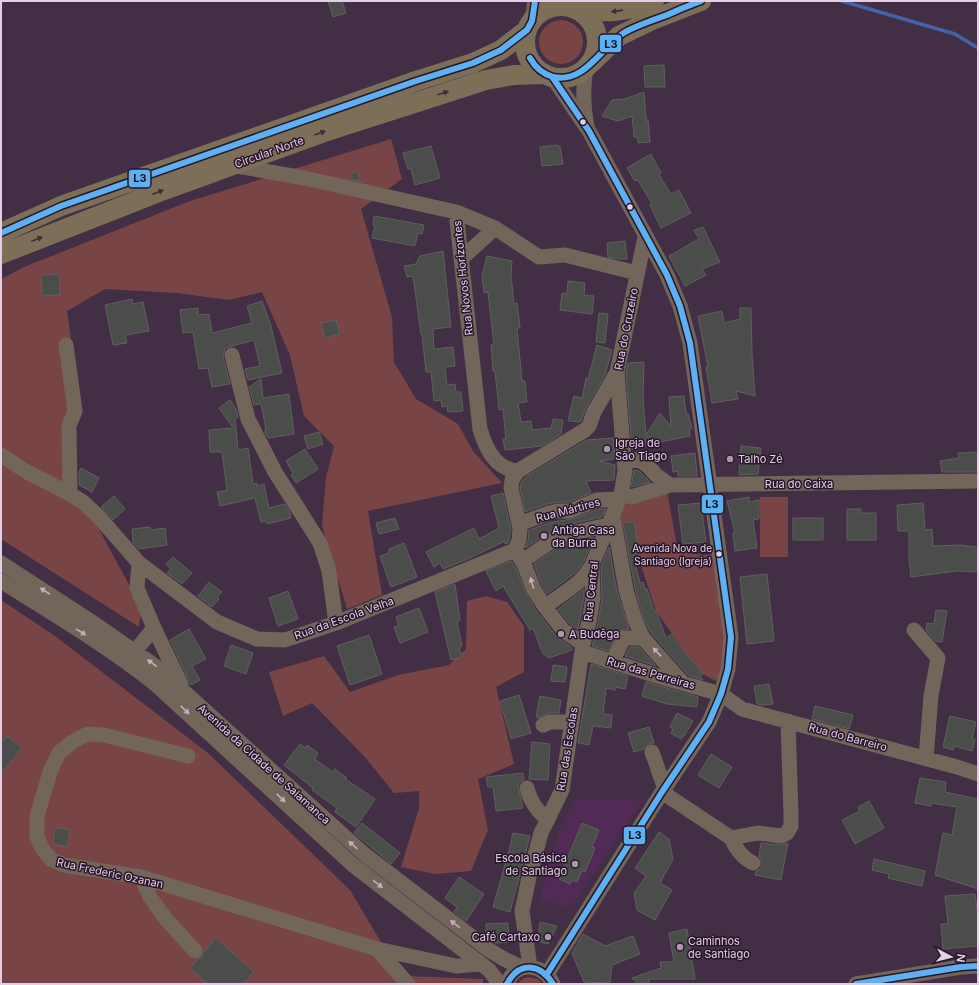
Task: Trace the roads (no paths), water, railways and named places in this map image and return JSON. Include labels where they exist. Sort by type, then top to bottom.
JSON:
[{"type":"main road","points":[[654,1],[628,10],[610,12],[570,6],[559,6],[549,9],[540,14],[530,26],[525,43],[528,55],[534,66],[549,76],[564,78],[574,76],[588,66],[619,36],[652,20],[701,1]]},
{"type":"main road","points":[[570,6],[588,18],[595,28],[597,40],[596,52],[588,66]]},
{"type":"main road","name":"Circular Norte","points":[[1,233],[61,206],[472,63],[501,50],[530,26]]},
{"type":"main road","name":"Circular Norte","points":[[1,254],[164,190],[324,132],[486,80],[514,74],[549,76]]},
{"type":"street","points":[[530,26],[535,1]]},
{"type":"street","points":[[588,66],[584,81],[585,118],[589,130]]},
{"type":"street","points":[[549,76],[589,130],[645,237],[667,275],[680,306],[690,343],[731,637],[728,669],[721,694],[709,722],[663,791],[550,979]]},
{"type":"street","points":[[231,166],[304,178],[456,212]]},
{"type":"street","name":"Rua Novos Horizontes","points":[[518,471],[511,471],[504,468],[491,457],[480,430],[456,212],[494,228],[539,257],[565,256],[637,273]]},
{"type":"street","points":[[461,259],[494,228]]},
{"type":"street","name":"Rua do Cruzeiro","points":[[610,521],[620,497],[625,471],[617,372],[645,237]]},
{"type":"street","points":[[66,345],[75,411],[70,426],[70,494]]},
{"type":"street","points":[[232,355],[248,419],[275,472],[320,543],[329,571],[336,623]]},
{"type":"street","points":[[518,555],[520,529],[511,488],[512,480],[518,471],[585,430],[589,426],[594,412],[617,372]]},
{"type":"street","name":"Rua da Escola Velha","points":[[1,455],[27,472],[83,502],[98,516],[139,563],[217,622],[257,639],[285,640],[336,623],[518,555],[530,556],[559,536],[610,521]]},
{"type":"street","points":[[624,458],[642,461],[656,476],[670,485]]},
{"type":"street","name":"Rua do Caixa","points":[[620,497],[631,497],[670,485],[978,481]]},
{"type":"street","name":"Rua Mártires","points":[[518,524],[549,513],[570,511],[597,500],[620,497]]},
{"type":"street","points":[[610,521],[616,527],[626,590],[635,620],[643,638],[682,682]]},
{"type":"street","name":"Rua Central","points":[[582,648],[589,622],[593,598],[592,564],[610,521]]},
{"type":"street","name":"Rua das Parreiras","points":[[518,555],[530,578],[534,590],[545,607],[564,630],[582,648],[612,662],[721,694]]},
{"type":"street","name":"Avenida da Cidade de Salamanca","points":[[1,563],[135,651],[158,668],[364,854],[489,950],[504,959],[526,967],[542,970],[550,979]]},
{"type":"street","points":[[139,563],[137,588],[183,690]]},
{"type":"street","points":[[545,607],[576,585],[592,564]]},
{"type":"street","name":"Avenida da Cidade de Salamanca","points":[[1,581],[96,642],[144,676],[174,700],[353,865],[481,964],[495,976],[500,984]]},
{"type":"street","points":[[135,651],[154,628]]},
{"type":"street","points":[[914,630],[938,658],[931,696],[926,758]]},
{"type":"street","points":[[612,662],[624,638],[643,638]]},
{"type":"street","name":"Rua das Escolas","points":[[526,967],[522,911],[529,877],[541,833],[562,790],[582,648]]},
{"type":"street","name":"Rua do Barreiro","points":[[721,694],[742,709],[926,758],[978,774]]},
{"type":"street","points":[[731,838],[758,833],[781,836],[788,833],[791,826],[788,721]]},
{"type":"street","points":[[543,725],[550,722],[572,722]]},
{"type":"street","name":"Rua Frederic Ozanan","points":[[188,756],[104,735],[87,734],[72,742],[59,754],[50,772],[37,816],[37,837],[43,850],[52,860],[64,865],[141,877],[377,949],[456,966],[481,964]]},
{"type":"street","points":[[652,752],[663,791],[731,838],[736,849],[742,856],[747,861],[753,863]]},
{"type":"street","points":[[527,788],[531,802],[540,814],[548,820]]},
{"type":"street","points":[[141,877],[150,897],[165,918],[195,951]]},
{"type":"street","points":[[377,949],[408,984]]},
{"type":"street","points":[[856,984],[962,967],[978,966]]},
{"type":"street","points":[[507,984],[512,975],[526,967]]},
{"type":"waterway","points":[[842,1],[955,34],[978,48]]},
{"type":"place","name":"Igreja de São Tiago","points":[[607,449]]},
{"type":"place","name":"Talho Zé","points":[[730,459]]},
{"type":"place","name":"Antiga Casa da Burra","points":[[544,536]]},
{"type":"place","name":"Avenida Nova de Santiago (Igreja)","points":[[719,554]]},
{"type":"place","name":"A Budêga","points":[[561,634]]},
{"type":"place","name":"Escola Básica de Santiago","points":[[575,864]]},
{"type":"place","name":"Café Cartaxo","points":[[548,937]]},
{"type":"place","name":"Caminhos de Santiago","points":[[680,947]]}]
